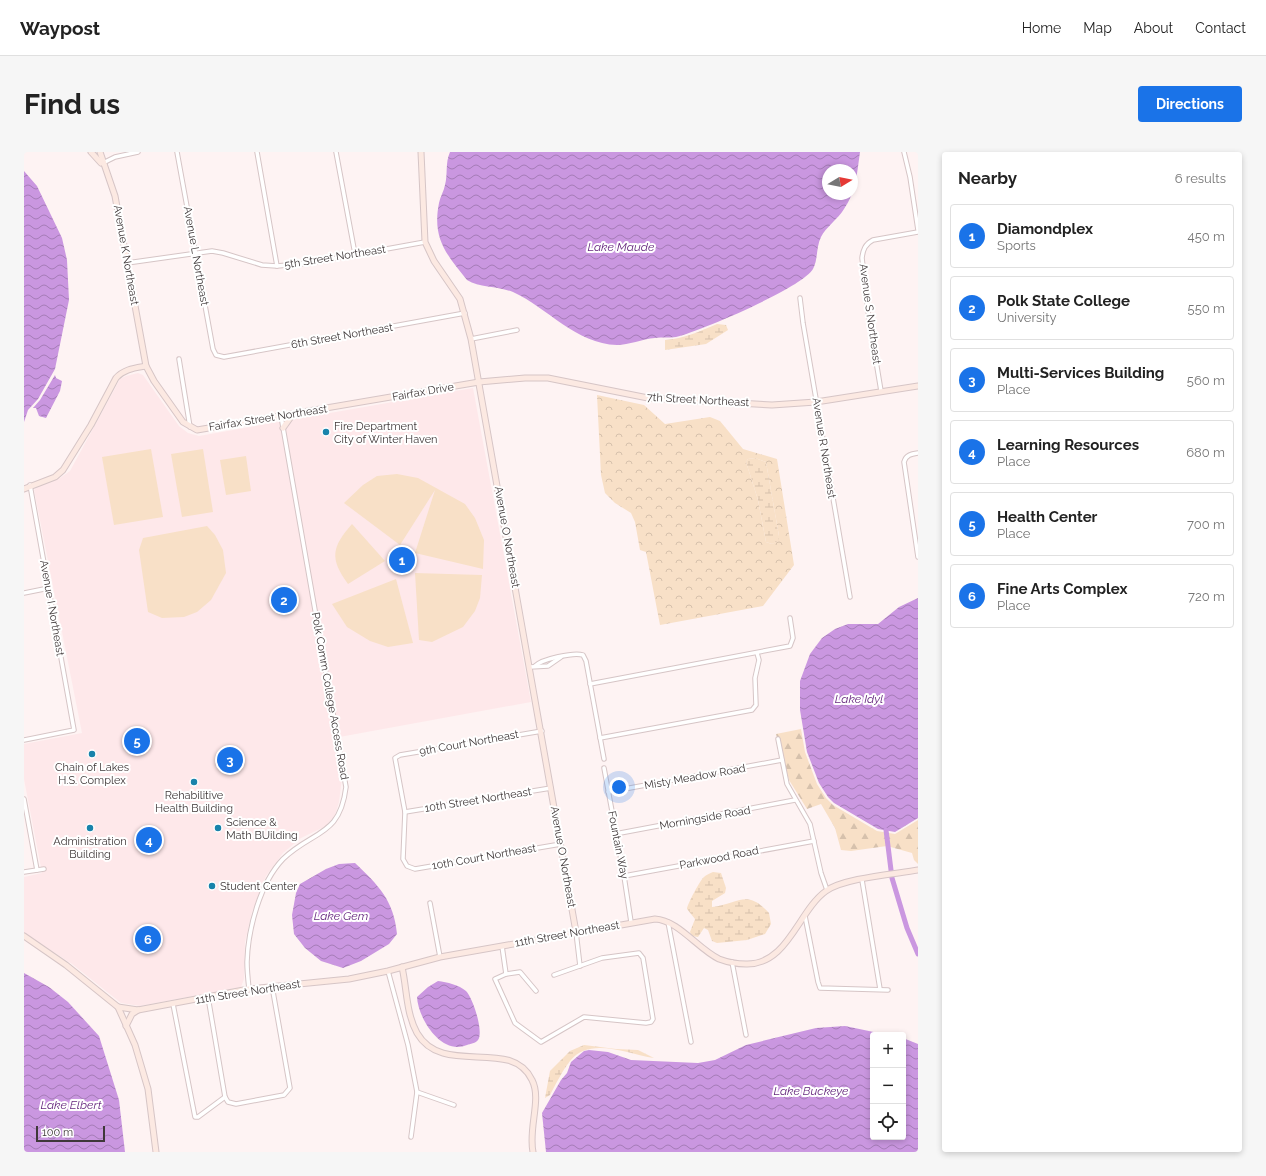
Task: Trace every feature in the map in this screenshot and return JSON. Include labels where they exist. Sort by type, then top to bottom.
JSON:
[{"type":"street","name":"Avenue K Northeast","points":[[91,152],[102,163]]},
{"type":"street","name":"Avenue K Northeast","points":[[100,152],[102,163],[114,191],[146,366]]},
{"type":"street","points":[[102,163],[115,157],[138,152]]},
{"type":"street","name":"Avenue L Northeast","points":[[177,152],[213,349],[216,356],[219,357]]},
{"type":"street","points":[[256,152],[277,266]]},
{"type":"street","points":[[336,152],[354,254]]},
{"type":"street","name":"Avenue O Northeast","points":[[421,152],[425,242],[434,261],[456,292],[465,313],[471,339],[533,666],[551,788],[576,932]]},
{"type":"street","points":[[904,152],[910,177],[918,231]]},
{"type":"street","name":"Avenue S Northeast","points":[[881,391],[869,319],[862,255],[864,247],[873,240],[918,231]]},
{"type":"street","name":"5th Street Northeast","points":[[127,263],[216,251],[262,266],[277,266],[425,242]]},
{"type":"street","name":"Avenue R Northeast","points":[[800,298],[816,402],[850,597]]},
{"type":"street","name":"6th Street Northeast","points":[[219,357],[465,313]]},
{"type":"street","points":[[471,339],[517,330]]},
{"type":"street","points":[[179,359],[190,427]]},
{"type":"street","points":[[24,489],[52,478],[63,470],[91,425],[120,373],[146,366],[154,381],[183,422],[190,427]]},
{"type":"street","name":"7th Street Northeast","points":[[479,382],[525,378],[548,378],[634,396],[658,399],[772,405],[816,402],[918,386]]},
{"type":"street","name":"Fairfax Drive","points":[[367,402],[479,382]]},
{"type":"street","name":"Fairfax Street Northeast","points":[[190,427],[197,430],[206,429],[367,402]]},
{"type":"street","points":[[283,428],[293,414]]},
{"type":"street","name":"Polk Comm College Access Road","points":[[249,990],[247,963],[248,942],[260,898],[271,876],[282,860],[297,848],[328,829],[338,817],[344,804],[346,787],[281,416]]},
{"type":"street","points":[[918,453],[909,455],[905,458],[918,557]]},
{"type":"street","name":"Avenue I Northeast","points":[[24,740],[74,730],[30,486]]},
{"type":"street","points":[[24,593],[49,588]]},
{"type":"street","points":[[590,684],[790,646],[793,638],[790,618]]},
{"type":"street","points":[[600,738],[752,710],[756,705],[755,678],[759,660],[758,653]]},
{"type":"street","points":[[533,666],[548,666],[561,657],[573,654],[583,655],[586,661],[604,759]]},
{"type":"street","name":"9th Court Northeast","points":[[405,812],[395,758],[542,731]]},
{"type":"street","points":[[778,739],[787,784],[810,824],[821,873],[827,890]]},
{"type":"street","name":"Misty Meadow Road","points":[[608,792],[782,760]]},
{"type":"street","name":"Fountain Way","points":[[604,768],[631,922]]},
{"type":"street","name":"10th Street Northeast","points":[[405,812],[551,788]]},
{"type":"street","points":[[24,799],[37,870]]},
{"type":"street","name":"Morningside Road","points":[[615,834],[795,800]]},
{"type":"street","name":"10th Court Northeast","points":[[405,812],[403,859],[407,866],[415,869],[561,844]]},
{"type":"street","name":"Parkwood Road","points":[[624,876],[814,841]]},
{"type":"street","points":[[24,872],[44,869]]},
{"type":"street","name":"11th Street Northeast","points":[[118,1008],[138,1010],[272,986],[349,979],[388,971],[440,957],[631,922],[655,919],[668,922],[719,958],[732,962],[754,963],[771,956],[783,946],[805,916],[827,890],[842,884],[918,870]]},
{"type":"street","points":[[862,880],[880,989]]},
{"type":"street","points":[[430,903],[440,957]]},
{"type":"street","points":[[805,916],[820,988],[835,990],[888,990]]},
{"type":"street","points":[[668,922],[691,1042]]},
{"type":"street","points":[[576,932],[580,966]]},
{"type":"street","points":[[24,936],[66,965],[118,1008],[131,1037],[148,1088],[156,1152]]},
{"type":"street","points":[[502,946],[506,974]]},
{"type":"street","points":[[536,991],[520,972],[506,974],[496,979],[515,1023],[541,1042],[584,1017],[651,1022],[653,1019],[643,958],[639,953],[602,958],[554,974]]},
{"type":"street","points":[[732,962],[746,1035]]},
{"type":"street","points":[[402,967],[411,1019],[422,1039],[431,1048],[444,1054],[481,1058],[499,1058],[513,1062],[524,1069],[532,1079],[536,1096],[532,1123],[533,1152]]},
{"type":"street","points":[[388,971],[408,1045],[416,1092],[411,1137]]},
{"type":"street","points":[[208,998],[226,1098],[228,1102],[236,1104],[284,1094],[290,1088],[272,986]]},
{"type":"street","points":[[172,1004],[195,1117],[198,1117],[226,1098]]},
{"type":"street","points":[[126,1026],[132,1014],[138,1010]]},
{"type":"street","points":[[416,1092],[454,1104]]},
{"type":"shaded area","points":[[138,373],[143,375],[179,426],[188,433],[199,436],[473,388],[531,702],[334,738],[342,778],[339,802],[335,815],[326,826],[301,838],[283,853],[266,876],[252,912],[245,942],[244,979],[241,987],[140,1006],[121,1003],[72,964],[24,933],[24,877],[42,873],[24,779],[24,744],[82,733],[34,490],[38,486],[60,478],[70,471],[120,379]]},
{"type":"green space","points":[[717,324],[726,325],[728,330],[706,344],[665,350],[665,340],[698,332]]},
{"type":"green space","points":[[597,395],[644,405],[665,424],[710,417],[720,421],[743,449],[777,459],[794,565],[763,606],[660,625],[646,552],[640,550],[635,522],[631,513],[615,503],[605,493],[601,475]],"holes":[[[755,458],[766,462],[779,536],[778,541],[772,544],[766,542],[758,500],[746,462],[748,459]]]},
{"type":"green space","points":[[151,449],[163,517],[114,525],[102,457]]},
{"type":"green space","points":[[203,449],[213,512],[182,517],[171,454]]},
{"type":"green space","points":[[246,456],[251,491],[226,495],[220,460]]},
{"type":"green space","points":[[755,458],[766,462],[779,536],[779,541],[772,544],[766,542],[758,500],[746,462],[748,459]]},
{"type":"green space","points":[[397,474],[418,478],[465,504],[475,518],[484,540],[483,569],[415,553],[435,490],[400,545],[344,503],[363,485],[377,476]]},
{"type":"green space","points":[[352,524],[385,561],[348,584],[338,567],[335,553],[340,539]]},
{"type":"green space","points":[[207,526],[215,535],[223,550],[226,573],[211,600],[197,612],[184,617],[162,618],[148,612],[139,550],[143,538]]},
{"type":"green space","points":[[415,573],[482,575],[480,598],[475,611],[463,627],[432,642],[419,640]]},
{"type":"green space","points":[[396,579],[413,643],[388,647],[370,641],[347,627],[332,604]]},
{"type":"green space","points":[[801,729],[805,752],[817,784],[826,798],[833,805],[877,831],[895,834],[918,820],[918,864],[914,860],[912,853],[887,846],[851,851],[841,850],[835,828],[821,804],[807,809],[789,780],[776,734]]},
{"type":"green space","points":[[713,872],[721,873],[726,888],[725,893],[712,901],[712,907],[748,899],[754,901],[761,905],[769,913],[771,924],[765,934],[747,940],[717,943],[712,941],[708,930],[704,928],[698,937],[692,936],[690,932],[695,919],[687,909],[702,879]]},
{"type":"green space","points":[[584,1045],[638,1050],[654,1058],[609,1049],[588,1049],[578,1054],[570,1061],[550,1095],[545,1098],[550,1071],[570,1051]]},
{"type":"water","name":"Lake Maude","points":[[450,152],[860,152],[858,167],[858,164],[822,164],[822,200],[849,200],[841,213],[821,237],[818,245],[815,265],[805,277],[771,297],[706,327],[676,337],[650,339],[617,345],[588,339],[513,292],[472,283],[467,280],[442,245],[437,226],[437,215],[440,198],[446,181],[447,164]]},
{"type":"water","points":[[24,171],[37,186],[62,238],[67,260],[69,300],[55,369],[38,399],[28,410],[24,422]]},
{"type":"water","points":[[55,375],[56,378],[62,381],[60,391],[46,418],[39,416],[36,408],[33,408],[40,400]]},
{"type":"water","name":"Lake Idyl","points":[[918,598],[918,818],[895,832],[878,829],[834,803],[819,783],[807,752],[800,710],[800,681],[810,654],[822,638],[835,629],[848,624],[878,624],[899,607]]},
{"type":"water","name":"Lake Gem","points":[[355,863],[384,894],[392,912],[397,934],[389,944],[361,961],[343,968],[321,961],[305,948],[294,934],[292,915],[296,893],[300,884],[326,869],[339,864]]},
{"type":"water","name":"Lake Elbert","points":[[24,973],[49,987],[68,1002],[99,1036],[119,1100],[125,1152],[24,1152]]},
{"type":"water","points":[[438,981],[456,985],[466,991],[469,995],[479,1023],[480,1030],[478,1040],[476,1042],[457,1047],[448,1045],[440,1040],[426,1024],[418,1006],[417,997],[428,987]]},
{"type":"water","name":"Lake Buckeye","points":[[845,1026],[874,1032],[870,1032],[870,1140],[906,1140],[906,1039],[918,1044],[918,1152],[546,1152],[542,1113],[561,1080],[567,1073],[571,1062],[584,1051],[589,1050],[608,1052],[631,1060],[698,1063],[715,1060],[746,1045],[816,1028]]},
{"type":"waterway","points":[[886,830],[892,878],[907,928],[918,954]]},
{"type":"place","name":"Fire Department City of Winter Haven","points":[[326,432]]},
{"type":"place","name":"Diamondplex","points":[[402,560]]},
{"type":"place","name":"Polk State College","points":[[284,600]]},
{"type":"place","name":"Health Center","points":[[137,741]]},
{"type":"place","name":"Chain of Lakes H.S. Complex","points":[[92,754]]},
{"type":"place","name":"Multi-Services Building","points":[[230,760]]},
{"type":"place","name":"Rehabilitive Health Building","points":[[194,782]]},
{"type":"place","name":"Administration Building","points":[[90,828]]},
{"type":"place","name":"Science & Math BUilding","points":[[218,828]]},
{"type":"place","name":"Learning Resources","points":[[149,840]]},
{"type":"place","name":"Student Center","points":[[212,886]]},
{"type":"place","name":"Fine Arts Complex","points":[[148,939]]}]
